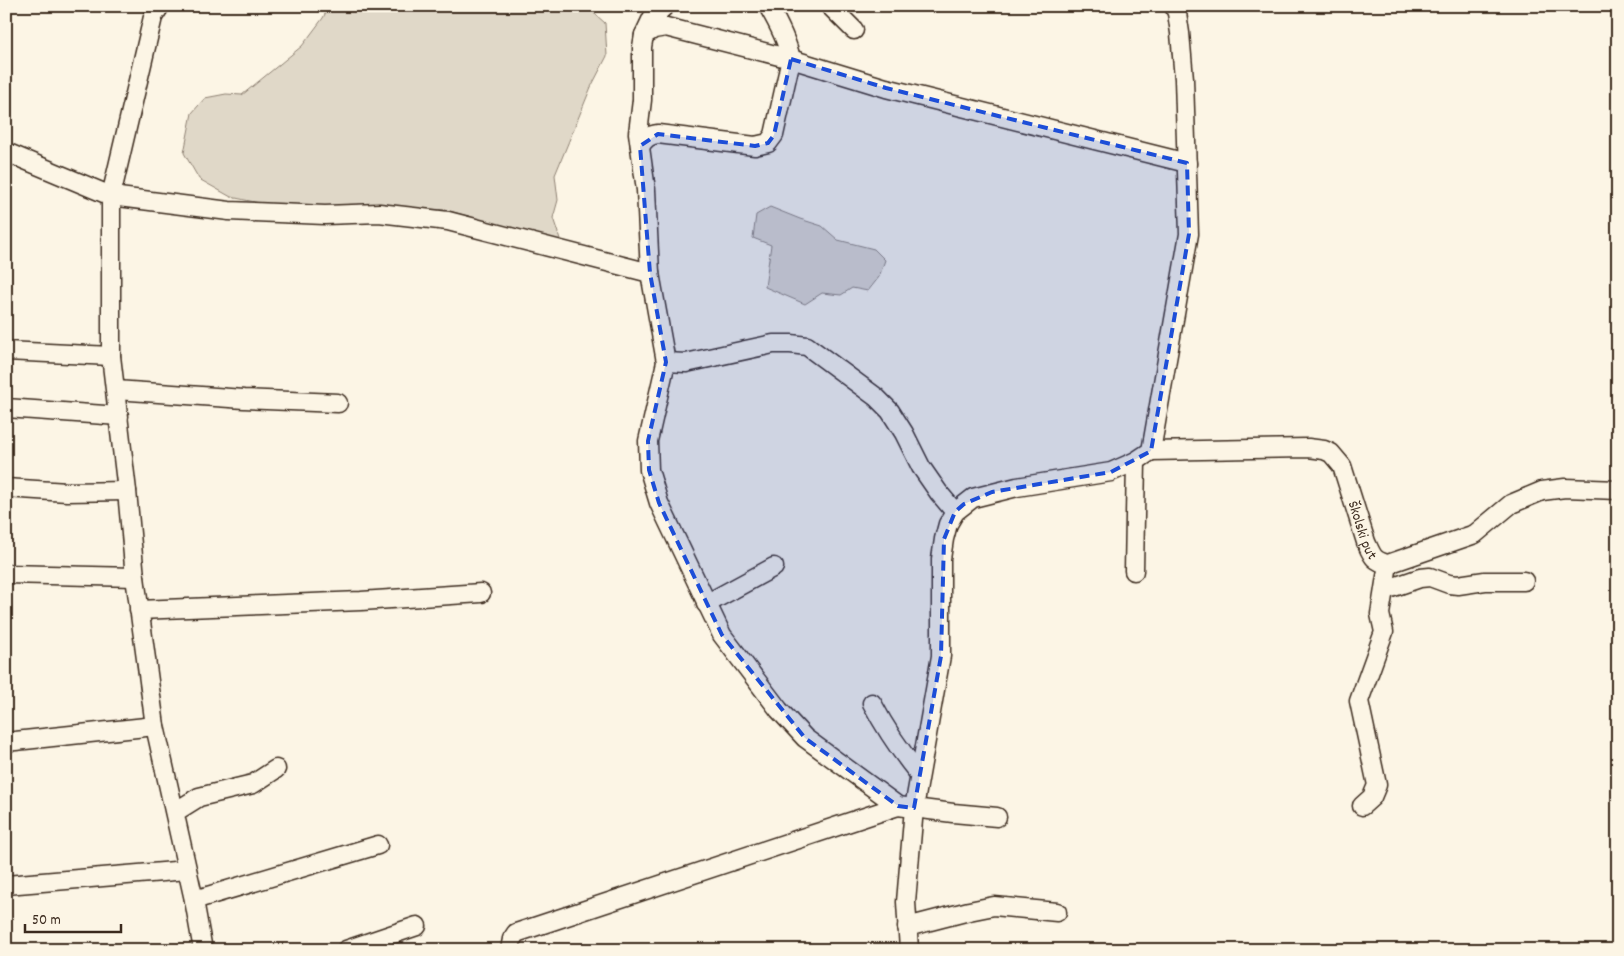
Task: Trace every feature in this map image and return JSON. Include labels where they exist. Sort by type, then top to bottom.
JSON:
[{"type":"street","points":[[160,6],[154,17],[111,196],[111,356],[127,491],[134,577],[155,726],[188,870],[203,950]]},
{"type":"street","points":[[665,6],[652,18],[644,35],[642,47],[642,100],[638,133],[647,199],[650,273],[666,362],[648,441],[649,470],[659,503],[722,636],[779,710],[805,738],[906,807]]},
{"type":"street","points":[[640,146],[652,134],[754,146],[768,143],[774,135],[791,59],[776,19],[768,6]]},
{"type":"street","points":[[830,6],[854,30]]},
{"type":"street","points":[[908,950],[906,807],[919,774],[941,656],[941,559],[948,524],[955,512],[973,498],[992,492],[1111,472],[1136,461],[1151,451],[1189,234],[1184,79],[1176,8]]},
{"type":"street","points":[[644,35],[654,29],[666,27],[791,59],[886,88],[1187,162]]},
{"type":"street","points":[[6,152],[111,196],[229,211],[325,215],[379,214],[448,221],[650,273]]},
{"type":"street","points":[[666,362],[686,363],[773,344],[807,346],[876,397],[890,411],[904,432],[921,467],[955,512]]},
{"type":"street","points":[[6,351],[111,356]]},
{"type":"street","points":[[116,390],[244,399],[338,403]]},
{"type":"street","points":[[6,408],[119,416]]},
{"type":"street","name":"Školski put","points":[[1151,451],[1308,448],[1331,453],[1342,466],[1370,552],[1379,562],[1388,564],[1475,534],[1510,504],[1542,491],[1565,488],[1618,490]]},
{"type":"street","points":[[1134,571],[1136,461]]},
{"type":"street","points":[[6,488],[67,492],[127,491]]},
{"type":"street","points":[[1362,806],[1372,796],[1377,785],[1359,701],[1384,632],[1380,614],[1388,564]]},
{"type":"street","points":[[706,604],[774,567]]},
{"type":"street","points":[[6,574],[134,577]]},
{"type":"street","points":[[1385,590],[1420,578],[1430,577],[1449,584],[1458,585],[1485,581],[1524,581]]},
{"type":"street","points":[[139,610],[351,602],[481,594]]},
{"type":"street","points":[[872,703],[882,723],[919,774]]},
{"type":"street","points":[[6,742],[155,726]]},
{"type":"street","points":[[175,812],[199,798],[253,784],[276,770]]},
{"type":"street","points":[[510,950],[512,939],[516,933],[906,807],[997,817]]},
{"type":"street","points":[[194,900],[378,845]]},
{"type":"street","points":[[6,885],[188,870]]},
{"type":"street","points":[[907,927],[994,906],[1057,912]]},
{"type":"street","points":[[346,950],[417,926]]},
{"type":"highlighted area","points":[[791,59],[886,88],[1187,163],[1189,234],[1151,451],[1111,472],[992,492],[964,504],[955,512],[944,539],[941,656],[914,808],[898,806],[805,738],[722,635],[659,503],[649,470],[648,441],[666,362],[650,273],[640,146],[658,134],[755,146],[768,143],[774,135]]},
{"type":"shaded area","points":[[329,6],[586,6],[605,23],[607,56],[591,87],[555,175],[558,200],[553,218],[561,242],[446,210],[400,207],[288,209],[231,197],[199,179],[184,153],[192,113],[205,98],[226,94],[242,95],[302,46],[323,18]]},
{"type":"shaded area","points":[[770,207],[822,226],[838,240],[874,249],[885,260],[879,277],[868,291],[852,288],[841,295],[822,293],[805,304],[765,287],[771,245],[753,238],[756,215]]}]
